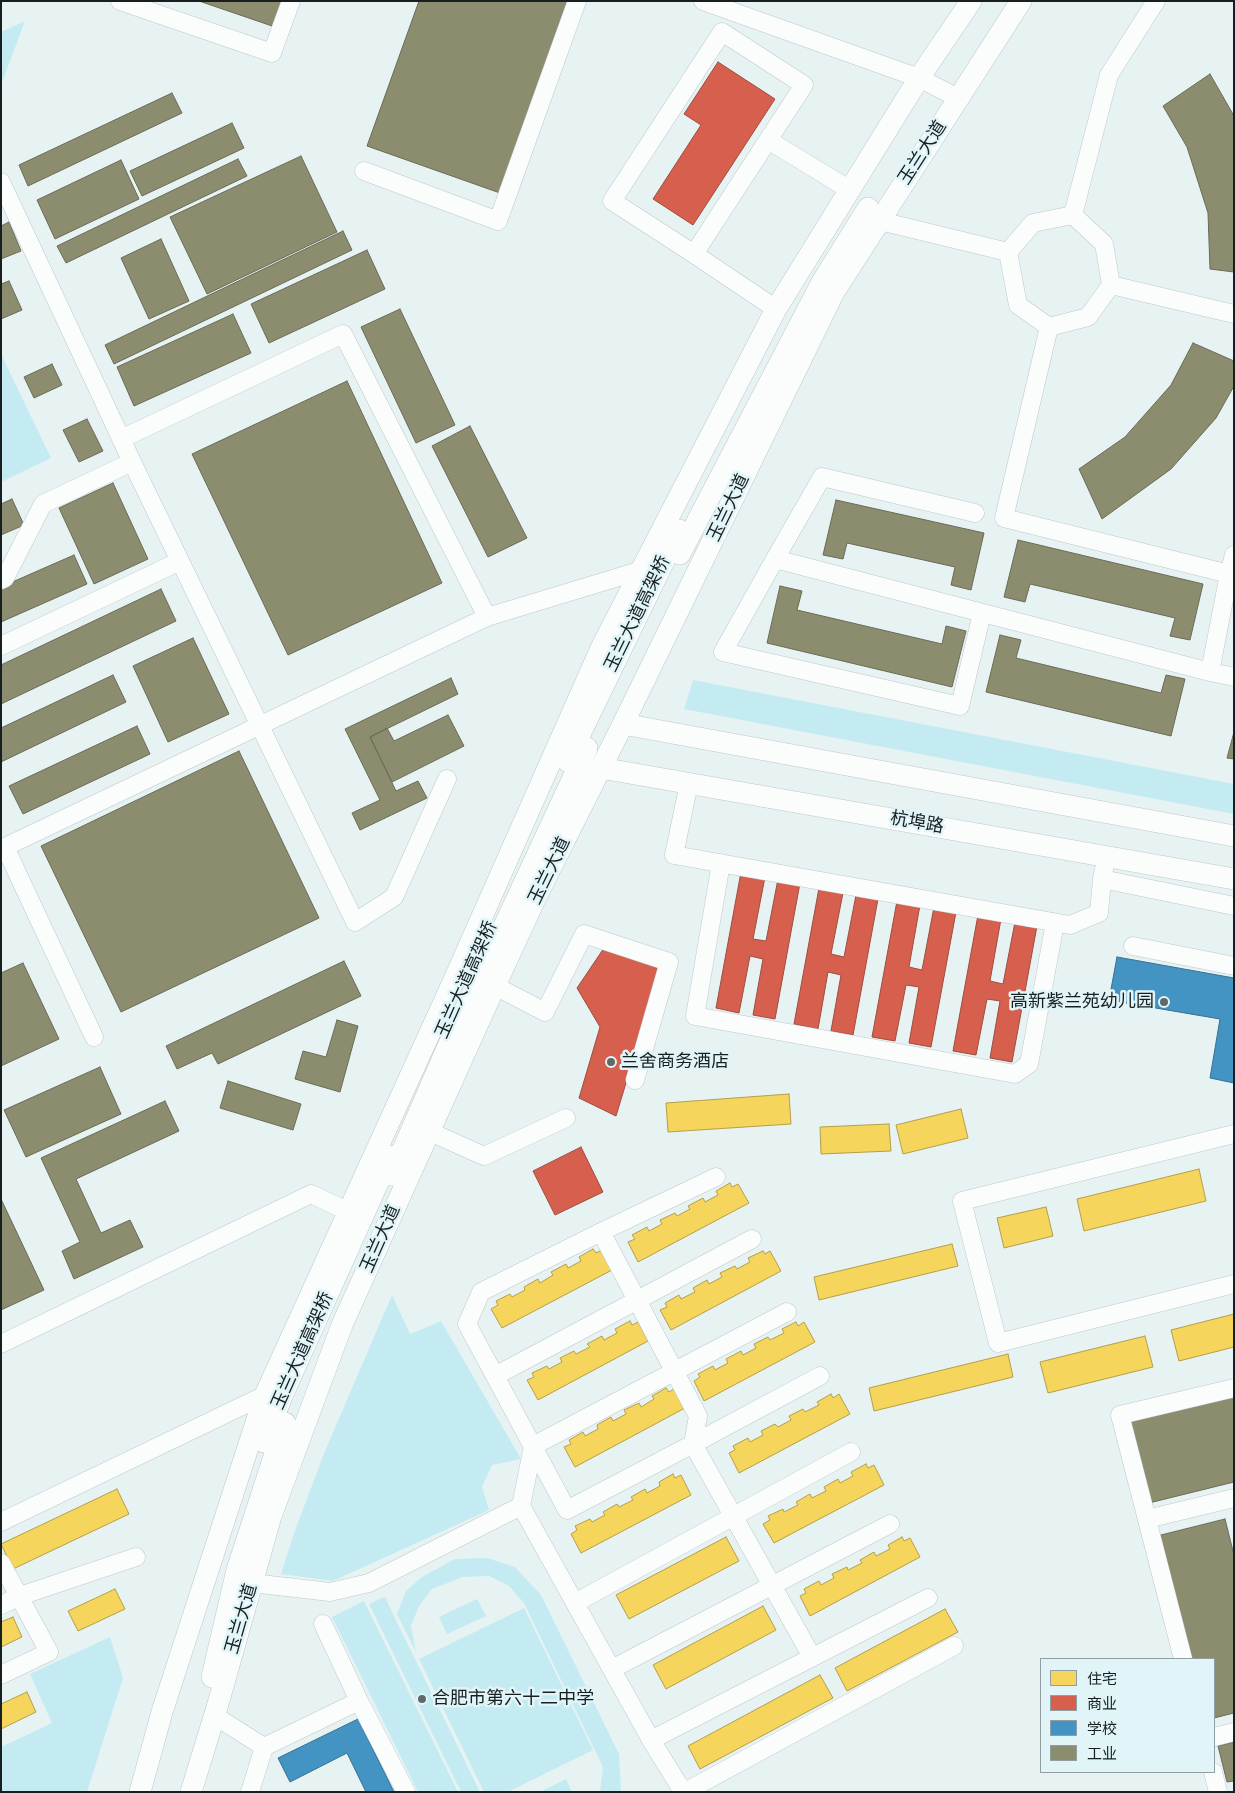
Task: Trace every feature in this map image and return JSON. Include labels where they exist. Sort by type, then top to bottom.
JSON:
[{"type":"main road","name":"玉兰大道","points":[[191,1792],[215,1716],[271,1516],[342,1325],[428,1131],[535,899],[624,724],[834,292],[864,206],[919,78],[971,1]]},
{"type":"main road","name":"玉兰大道","points":[[140,1792],[162,1712],[265,1395],[453,982],[602,646],[776,309],[958,98],[1021,1]]},
{"type":"main road","name":"玉兰大道高架桥","points":[[154,1792],[217,1564],[282,1396],[367,1209],[539,818],[673,541],[766,358],[803,291],[864,206]]},
{"type":"main road","name":"玉兰大道高架桥","points":[[185,1792],[237,1570],[292,1401],[445,1052],[549,827],[678,558],[822,282],[864,206]]},
{"type":"main road","points":[[624,724],[1234,836]]},
{"type":"main road","name":"杭埠路","points":[[601,768],[1234,879]]},
{"type":"street","points":[[120,1],[272,54],[290,1]]},
{"type":"street","points":[[364,171],[498,221],[577,1]]},
{"type":"street","points":[[703,1],[919,78],[958,98]]},
{"type":"street","points":[[1073,215],[1110,75],[1156,1]]},
{"type":"street","points":[[694,254],[804,85],[722,32],[612,201],[776,309]]},
{"type":"street","points":[[768,140],[864,206],[1008,252]]},
{"type":"street","points":[[1,182],[132,462],[355,922],[394,897],[448,779]]},
{"type":"street","points":[[1008,252],[1032,223],[1073,215]]},
{"type":"street","points":[[1008,252],[1018,305],[1049,327],[1088,317],[1111,285],[1104,244],[1073,215]]},
{"type":"street","points":[[1111,285],[1234,314]]},
{"type":"street","points":[[1049,327],[1004,518],[1229,574]]},
{"type":"street","points":[[121,439],[343,334],[487,617]]},
{"type":"street","points":[[1,580],[5,578],[43,504],[132,462]]},
{"type":"street","points":[[975,513],[822,478],[723,652],[960,706],[982,613]]},
{"type":"street","points":[[1210,672],[1234,555]]},
{"type":"street","points":[[775,560],[1234,677]]},
{"type":"street","points":[[1,646],[180,561]]},
{"type":"street","points":[[94,1037],[3,843],[487,617],[642,570]]},
{"type":"street","points":[[689,783],[674,855],[1070,925],[1099,913],[1102,879],[1107,856]]},
{"type":"street","points":[[721,863],[694,1016],[1015,1074],[1029,1064],[1055,922]]},
{"type":"street","points":[[1102,879],[1234,906]]},
{"type":"street","points":[[495,986],[545,1012],[584,934],[669,962],[635,1080]]},
{"type":"street","points":[[1133,946],[1234,966]]},
{"type":"street","points":[[428,1131],[484,1156],[566,1118]]},
{"type":"street","points":[[1234,1134],[962,1201],[998,1343],[1234,1284]]},
{"type":"street","points":[[716,1177],[481,1292],[467,1324],[567,1510],[820,1376]]},
{"type":"street","points":[[1,1344],[311,1194],[349,1212]]},
{"type":"street","points":[[601,1232],[698,1416],[693,1444],[812,1657]]},
{"type":"street","points":[[495,1376],[752,1239]]},
{"type":"street","points":[[533,1446],[787,1312]]},
{"type":"street","points":[[1183,1658],[1120,1415],[1234,1388]]},
{"type":"street","points":[[1,1522],[265,1395]]},
{"type":"street","points":[[533,1446],[521,1506],[651,1740],[684,1792],[954,1646]]},
{"type":"street","points":[[575,1603],[851,1452]]},
{"type":"street","points":[[1147,1519],[1234,1498]]},
{"type":"street","points":[[252,1583],[330,1592],[368,1583],[521,1506]]},
{"type":"street","points":[[612,1669],[890,1524]]},
{"type":"street","points":[[1,1605],[20,1596],[136,1557]]},
{"type":"street","points":[[1,1563],[49,1652],[1,1675]]},
{"type":"street","points":[[651,1740],[928,1598]]},
{"type":"street","points":[[323,1624],[359,1702],[406,1792]]},
{"type":"street","points":[[250,1792],[264,1747],[359,1702]]},
{"type":"street","points":[[215,1716],[264,1747]]},
{"type":"street","points":[[1215,1737],[1234,1732]]},
{"type":"street","points":[[1212,1773],[1218,1792]]},
{"type":"shaded area","points":[[25,21],[1,85],[1,32]]},
{"type":"shaded area","points":[[1,354],[51,458],[1,482]]},
{"type":"shaded area","points":[[693,680],[1234,784],[1234,814],[684,709]]},
{"type":"shaded area","points":[[392,1295],[410,1334],[441,1321],[521,1459],[492,1465],[482,1487],[489,1510],[333,1581],[281,1574],[294,1533],[325,1451]]},
{"type":"shaded area","points":[[487,1558],[515,1567],[541,1595],[619,1754],[621,1792],[600,1792],[603,1767],[524,1603],[509,1586],[489,1576],[463,1577],[432,1589],[419,1606],[411,1626],[416,1652],[397,1614],[406,1591],[422,1577],[455,1559]]},
{"type":"shaded area","points":[[385,1597],[480,1792],[461,1792],[369,1604]]},
{"type":"shaded area","points":[[477,1599],[486,1616],[447,1634],[439,1617]]},
{"type":"shaded area","points":[[364,1601],[458,1792],[418,1792],[332,1617]]},
{"type":"shaded area","points":[[524,1608],[593,1750],[508,1792],[484,1792],[419,1659]]},
{"type":"shaded area","points":[[110,1637],[123,1678],[87,1792],[1,1792],[1,1747],[52,1723],[30,1674]]},
{"type":"shaded area","points":[[566,1779],[572,1792],[540,1792]]},
{"type":"building: 住宅","points":[[789,1094],[791,1124],[668,1132],[666,1103]]},
{"type":"building: 住宅","points":[[961,1109],[968,1138],[903,1154],[896,1125]]},
{"type":"building: 住宅","points":[[889,1124],[891,1151],[821,1154],[820,1127]]},
{"type":"building: 住宅","points":[[1199,1169],[1206,1201],[1084,1231],[1077,1199]]},
{"type":"building: 住宅","points":[[730,1183],[732,1187],[738,1184],[749,1203],[638,1262],[628,1242],[635,1239],[632,1235],[647,1227],[649,1231],[662,1224],[660,1220],[675,1213],[677,1216],[690,1209],[688,1206],[703,1198],[705,1202],[718,1195],[716,1191]]},
{"type":"building: 住宅","points":[[1046,1207],[1053,1236],[1004,1248],[997,1218]]},
{"type":"building: 住宅","points":[[952,1244],[958,1266],[819,1300],[814,1277]]},
{"type":"building: 住宅","points":[[593,1249],[596,1253],[602,1250],[612,1270],[502,1328],[491,1309],[498,1305],[496,1301],[510,1294],[512,1297],[525,1290],[524,1287],[538,1279],[540,1283],[553,1275],[551,1272],[566,1264],[568,1268],[581,1261],[579,1257]]},
{"type":"building: 住宅","points":[[763,1251],[765,1254],[770,1251],[781,1271],[671,1330],[660,1310],[667,1307],[665,1303],[679,1295],[681,1299],[695,1292],[693,1288],[707,1280],[709,1284],[722,1277],[720,1273],[735,1266],[737,1269],[750,1262],[748,1258]]},
{"type":"building: 住宅","points":[[1234,1314],[1234,1347],[1179,1361],[1171,1330]]},
{"type":"building: 住宅","points":[[630,1321],[632,1325],[638,1322],[648,1341],[538,1400],[527,1380],[534,1377],[532,1373],[547,1366],[549,1369],[562,1362],[560,1358],[574,1351],[576,1354],[590,1347],[587,1344],[602,1336],[604,1340],[617,1333],[615,1329]]},
{"type":"building: 住宅","points":[[796,1322],[798,1326],[804,1322],[815,1342],[704,1401],[694,1381],[700,1377],[698,1374],[713,1366],[715,1370],[728,1363],[726,1359],[741,1351],[743,1355],[756,1348],[754,1344],[768,1337],[770,1340],[784,1333],[782,1329]]},
{"type":"building: 住宅","points":[[1145,1336],[1153,1367],[1048,1393],[1040,1362]]},
{"type":"building: 住宅","points":[[1008,1354],[1013,1377],[874,1411],[869,1388]]},
{"type":"building: 住宅","points":[[666,1388],[669,1392],[674,1389],[685,1408],[575,1467],[564,1447],[571,1444],[569,1440],[583,1432],[585,1436],[598,1429],[597,1425],[611,1417],[613,1421],[626,1414],[624,1410],[639,1403],[641,1407],[654,1399],[652,1396]]},
{"type":"building: 住宅","points":[[831,1394],[833,1398],[839,1394],[850,1414],[739,1473],[729,1453],[735,1450],[733,1446],[748,1438],[750,1442],[763,1435],[761,1431],[775,1424],[778,1427],[791,1420],[789,1416],[803,1409],[805,1412],[819,1405],[817,1402]]},
{"type":"building: 住宅","points":[[866,1464],[868,1468],[874,1465],[884,1485],[774,1543],[763,1524],[770,1520],[768,1516],[783,1509],[784,1512],[798,1505],[796,1502],[810,1494],[812,1498],[826,1491],[824,1487],[838,1479],[840,1483],[853,1476],[851,1472]]},
{"type":"building: 住宅","points":[[673,1474],[675,1478],[681,1475],[691,1495],[581,1553],[571,1534],[577,1530],[575,1526],[590,1519],[592,1522],[605,1515],[603,1512],[617,1504],[619,1507],[633,1500],[631,1497],[645,1489],[647,1493],[660,1486],[659,1482]]},
{"type":"building: 住宅","points":[[117,1489],[129,1514],[13,1569],[1,1544]]},
{"type":"building: 住宅","points":[[726,1537],[739,1561],[629,1619],[616,1595]]},
{"type":"building: 住宅","points":[[902,1537],[904,1541],[910,1538],[920,1557],[810,1616],[800,1596],[806,1593],[804,1589],[819,1581],[821,1585],[834,1578],[832,1574],[847,1567],[848,1570],[862,1563],[860,1560],[874,1552],[876,1556],[890,1549],[888,1545]]},
{"type":"building: 住宅","points":[[115,1589],[125,1609],[78,1631],[68,1611]]},
{"type":"building: 住宅","points":[[763,1606],[776,1630],[666,1689],[653,1665]]},
{"type":"building: 住宅","points":[[945,1609],[958,1632],[847,1691],[835,1668]]},
{"type":"building: 住宅","points":[[13,1617],[22,1637],[1,1647],[1,1622]]},
{"type":"building: 住宅","points":[[820,1675],[833,1698],[700,1769],[688,1746]]},
{"type":"building: 住宅","points":[[27,1692],[36,1712],[1,1729],[1,1704]]},
{"type":"building: 商业","points":[[718,62],[775,99],[693,225],[653,199],[701,125],[684,114]]},
{"type":"building: 商业","points":[[741,872],[765,877],[753,939],[766,941],[778,879],[800,883],[775,1019],[753,1015],[763,959],[750,956],[739,1013],[716,1008]]},
{"type":"building: 商业","points":[[819,888],[843,893],[831,954],[844,957],[856,895],[878,899],[853,1035],[831,1031],[841,975],[828,972],[818,1029],[794,1024]]},
{"type":"building: 商业","points":[[897,901],[920,905],[909,967],[922,970],[934,907],[956,912],[931,1047],[909,1043],[919,987],[906,985],[895,1041],[872,1037]]},
{"type":"building: 商业","points":[[978,915],[1001,919],[990,981],[1003,984],[1015,922],[1037,926],[1012,1062],[990,1058],[1000,1001],[987,999],[976,1055],[953,1051]]},
{"type":"building: 商业","name":"兰舍商务酒店","points":[[604,948],[661,967],[616,1116],[579,1098],[600,1027],[577,988]]},
{"type":"building: 商业","points":[[581,1147],[603,1192],[555,1215],[533,1171]]},
{"type":"building: 学校","points":[[1117,957],[1234,978],[1234,1083],[1210,1078],[1220,1019],[1109,1000]]},
{"type":"building: 学校","points":[[358,1719],[394,1792],[366,1792],[347,1753],[290,1782],[278,1758]]},
{"type":"building: 工业","points":[[199,1],[284,1],[275,27]]},
{"type":"building: 工业","points":[[419,1],[568,1],[500,193],[367,146]]},
{"type":"building: 工业","points":[[1210,74],[1234,116],[1234,272],[1210,269],[1208,213],[1187,147],[1163,106]]},
{"type":"building: 工业","points":[[172,93],[182,113],[28,186],[19,165]]},
{"type":"building: 工业","points":[[232,123],[244,148],[142,196],[130,171]]},
{"type":"building: 工业","points":[[301,156],[337,232],[207,294],[170,217]]},
{"type":"building: 工业","points":[[238,159],[247,176],[66,263],[57,246]]},
{"type":"building: 工业","points":[[121,160],[139,199],[55,239],[37,200]]},
{"type":"building: 工业","points":[[9,222],[21,251],[1,259],[1,226]]},
{"type":"building: 工业","points":[[343,231],[352,250],[114,364],[105,345]]},
{"type":"building: 工业","points":[[161,239],[189,301],[149,319],[121,258]]},
{"type":"building: 工业","points":[[367,250],[385,289],[269,343],[251,304]]},
{"type":"building: 工业","points":[[9,281],[22,310],[1,319],[1,284]]},
{"type":"building: 工业","points":[[400,309],[455,425],[416,443],[361,327]]},
{"type":"building: 工业","points":[[233,314],[251,353],[134,406],[117,367]]},
{"type":"building: 工业","points":[[1193,343],[1234,361],[1234,386],[1216,418],[1171,469],[1102,519],[1079,469],[1125,437],[1171,385]]},
{"type":"building: 工业","points":[[52,364],[62,385],[34,398],[24,377]]},
{"type":"building: 工业","points":[[347,381],[442,583],[288,655],[192,454]]},
{"type":"building: 工业","points":[[87,419],[103,451],[79,462],[63,430]]},
{"type":"building: 工业","points":[[470,426],[527,538],[488,557],[432,446]]},
{"type":"building: 工业","points":[[113,483],[148,559],[94,584],[59,508]]},
{"type":"building: 工业","points":[[12,499],[24,525],[1,535],[1,504]]},
{"type":"building: 工业","points":[[836,500],[984,533],[971,590],[951,585],[955,567],[847,543],[843,559],[823,555]]},
{"type":"building: 工业","points":[[1018,540],[1203,584],[1190,640],[1170,636],[1175,618],[1030,584],[1025,602],[1004,597]]},
{"type":"building: 工业","points":[[74,555],[87,584],[1,622],[1,587]]},
{"type":"building: 工业","points":[[780,586],[802,591],[797,610],[942,644],[946,626],[966,631],[952,687],[767,643]]},
{"type":"building: 工业","points":[[161,589],[176,621],[1,704],[1,665]]},
{"type":"building: 工业","points":[[1000,635],[1021,640],[1016,658],[1161,693],[1166,675],[1185,679],[1171,736],[986,692]]},
{"type":"building: 工业","points":[[193,638],[229,714],[168,742],[133,666]]},
{"type":"building: 工业","points":[[113,675],[126,702],[1,762],[1,728]]},
{"type":"building: 工业","points":[[451,678],[458,694],[370,737],[396,791],[418,781],[427,798],[360,830],[352,813],[380,800],[345,729]]},
{"type":"building: 工业","points":[[448,715],[464,746],[392,782],[370,737],[387,728],[394,741]]},
{"type":"building: 工业","points":[[137,726],[150,754],[23,814],[9,786]]},
{"type":"building: 工业","points":[[1234,732],[1234,759],[1227,758]]},
{"type":"building: 工业","points":[[239,751],[319,918],[121,1012],[41,846]]},
{"type":"building: 工业","points":[[344,961],[361,996],[218,1064],[212,1053],[177,1069],[166,1046]]},
{"type":"building: 工业","points":[[23,963],[59,1039],[1,1066],[1,973]]},
{"type":"building: 工业","points":[[337,1020],[358,1026],[340,1092],[295,1079],[303,1051],[326,1057]]},
{"type":"building: 工业","points":[[100,1067],[121,1114],[26,1157],[4,1110]]},
{"type":"building: 工业","points":[[228,1081],[301,1104],[293,1130],[220,1108]]},
{"type":"building: 工业","points":[[165,1101],[179,1131],[76,1179],[101,1233],[130,1220],[143,1247],[74,1279],[62,1251],[80,1242],[41,1158]]},
{"type":"building: 工业","points":[[1,1199],[44,1290],[1,1310]]},
{"type":"building: 工业","points":[[1234,1395],[1234,1482],[1149,1503],[1129,1422]]},
{"type":"building: 工业","points":[[1225,1519],[1234,1555],[1234,1713],[1215,1718],[1215,1658],[1188,1658],[1157,1536]]},
{"type":"building: 工业","points":[[1234,1742],[1234,1781],[1227,1782],[1218,1746]]},
{"type":"place","name":"高新紫兰苑幼儿园","points":[[1164,1002]]},
{"type":"place","name":"兰舍商务酒店","points":[[611,1062]]},
{"type":"place","name":"合肥市第六十二中学","points":[[422,1699]]}]
